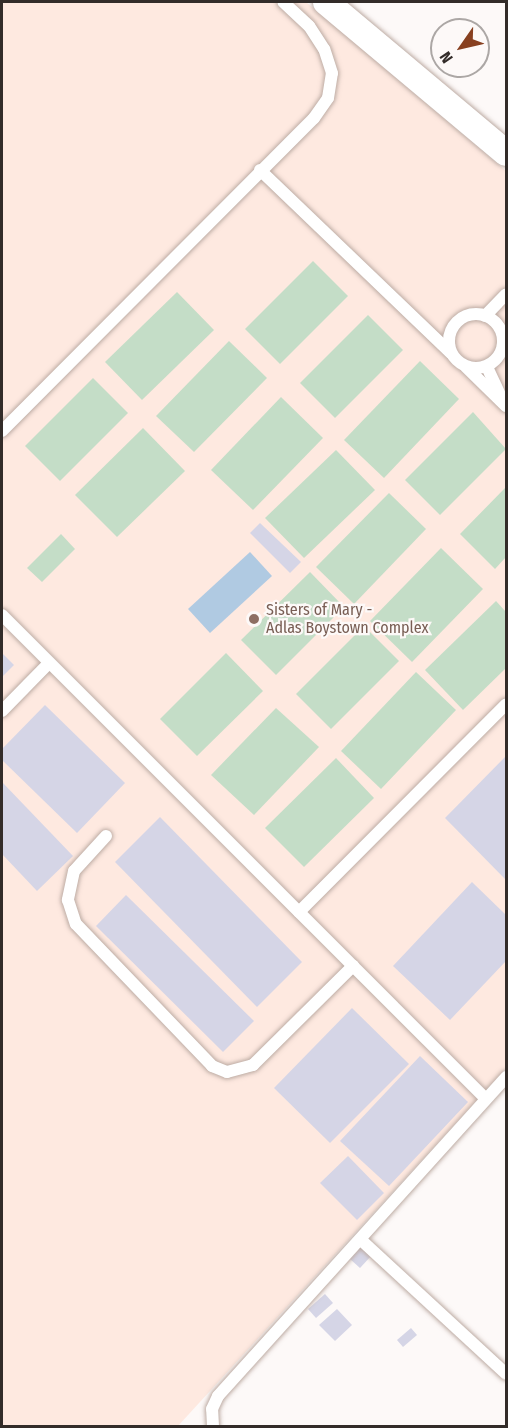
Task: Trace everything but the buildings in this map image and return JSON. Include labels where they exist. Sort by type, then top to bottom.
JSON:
[{"type":"street","points":[[326,2],[507,153]]},
{"type":"lane","points":[[2,431],[314,118],[328,98],[332,73],[324,49],[309,26],[283,2]]},
{"type":"lane","points":[[260,170],[505,404]]},
{"type":"lane","points":[[452,353],[451,332],[461,319],[484,316],[507,294]]},
{"type":"lane","points":[[466,367],[487,367],[503,348],[504,329],[484,316]]},
{"type":"lane","points":[[417,319],[451,332]]},
{"type":"lane","points":[[487,367],[505,404]]},
{"type":"lane","points":[[2,615],[482,1095]]},
{"type":"lane","points":[[2,711],[49,663]]},
{"type":"lane","points":[[299,912],[507,704]]},
{"type":"lane","points":[[106,836],[74,871],[68,900],[76,924],[212,1066],[233,1072],[253,1065],[353,966]]},
{"type":"lane","points":[[213,1426],[212,1409],[218,1396],[507,1077]]},
{"type":"lane","points":[[361,1240],[507,1374]]},
{"type":"shaded area","name":"Sisters of Mary - Adlas Boystown Complex","points":[[2,2],[306,2],[506,171],[506,1068],[178,1426],[2,1426]]},
{"type":"green space","points":[[313,261],[348,296],[280,364],[245,329]]},
{"type":"green space","points":[[177,292],[214,330],[142,400],[105,362]]},
{"type":"green space","points":[[368,315],[403,350],[335,418],[300,383]]},
{"type":"green space","points":[[229,341],[267,378],[194,452],[156,416]]},
{"type":"green space","points":[[420,361],[459,399],[384,478],[344,440]]},
{"type":"green space","points":[[93,378],[128,413],[60,481],[25,446]]},
{"type":"green space","points":[[281,397],[323,438],[253,510],[211,470]]},
{"type":"green space","points":[[473,412],[506,449],[440,515],[405,480]]},
{"type":"green space","points":[[143,428],[185,471],[117,537],[75,495]]},
{"type":"green space","points":[[336,450],[375,490],[304,558],[265,518]]},
{"type":"green space","points":[[506,487],[506,557],[495,569],[460,534]]},
{"type":"green space","points":[[389,493],[426,529],[354,604],[316,567]]},
{"type":"green space","points":[[61,534],[75,549],[42,582],[27,568]]},
{"type":"green space","points":[[441,548],[483,589],[412,662],[370,621]]},
{"type":"green space","points":[[310,572],[344,607],[276,675],[241,640]]},
{"type":"green space","points":[[496,601],[506,612],[506,668],[463,710],[425,670]]},
{"type":"green space","points":[[364,626],[399,661],[331,729],[296,694]]},
{"type":"green space","points":[[226,653],[263,691],[197,756],[160,719]]},
{"type":"green space","points":[[416,672],[456,710],[381,789],[341,751]]},
{"type":"green space","points":[[276,708],[319,747],[254,815],[211,775]]},
{"type":"green space","points":[[336,758],[374,798],[304,867],[265,828]]},
{"type":"water","points":[[250,552],[272,576],[210,633],[188,609]]},
{"type":"place","name":"Sisters of Mary - Adlas Boystown Complex","points":[[254,619]]}]
